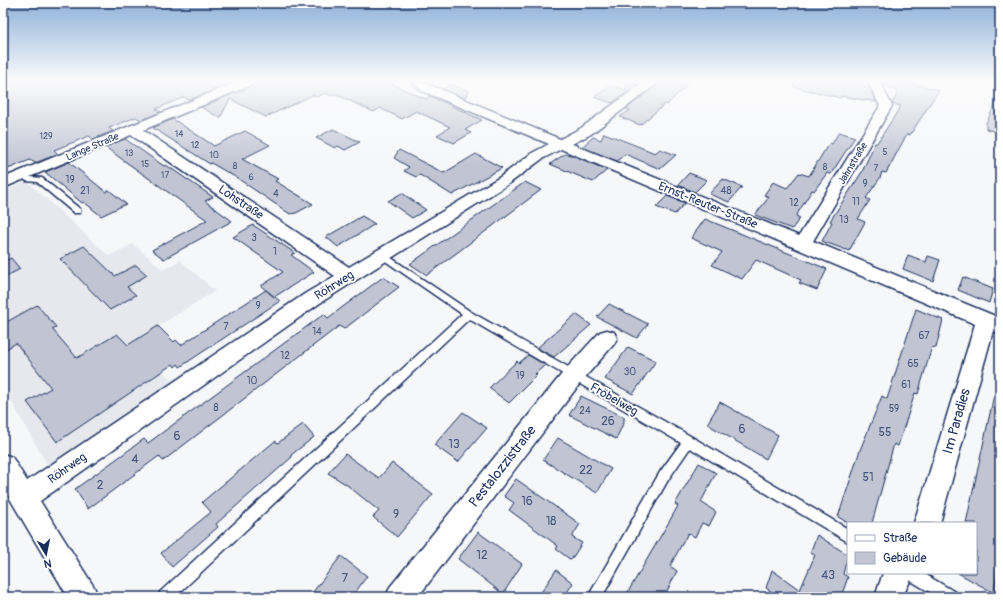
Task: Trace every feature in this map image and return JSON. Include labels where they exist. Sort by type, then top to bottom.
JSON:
[{"type":"street","name":"Lange Straße","points":[[3,183],[178,110]]},
{"type":"street","name":"Ernst-Reuter-Straße","points":[[478,110],[803,243],[993,323]]},
{"type":"street","name":"Röhrweg","points":[[23,498],[307,302],[384,256],[505,180],[537,156],[586,131],[614,110]]},
{"type":"street","name":"Jahnstraße","points":[[803,243],[884,110]]},
{"type":"street","name":"Lohstraße","points":[[132,129],[349,276]]},
{"type":"street","name":"Im Paradies","points":[[927,522],[993,323]]},
{"type":"street","name":"Pestalozzistraße","points":[[400,597],[573,376],[607,338]]},
{"type":"street","points":[[3,465],[84,597]]},
{"type":"street","points":[[890,597],[894,577],[898,574]]},
{"type":"lane","points":[[24,174],[29,179],[39,180],[77,211]]},
{"type":"lane","name":"Fröbelweg","points":[[384,256],[468,314],[573,376],[688,441],[847,535]]},
{"type":"lane","points":[[165,597],[468,314]]},
{"type":"lane","points":[[595,597],[664,476],[688,441]]},
{"type":"lane","points":[[913,574],[950,597]]},
{"type":"shaded area","points":[[27,181],[109,256],[133,244],[163,270],[180,260],[215,291],[134,341],[174,383],[49,468],[9,397],[3,397],[3,191]]},
{"type":"building","points":[[3,110],[158,110],[161,112],[141,120],[136,117],[109,128],[113,131],[93,139],[89,136],[54,150],[58,154],[35,163],[30,160],[3,171]]},
{"type":"building","points":[[206,110],[224,110],[220,118]]},
{"type":"building","points":[[252,110],[281,110],[266,117]]},
{"type":"building","points":[[384,110],[460,110],[482,120],[465,130],[471,133],[454,143],[437,135],[450,127],[416,111],[402,119]]},
{"type":"building","points":[[630,110],[658,110],[640,125],[620,117]]},
{"type":"building","points":[[898,110],[926,110],[910,135],[907,134],[886,173],[882,172],[880,178],[866,198],[870,200],[858,219],[865,222],[849,251],[822,241],[832,222],[830,221],[862,172],[875,143],[877,143]]},
{"type":"building","points":[[992,110],[1000,110],[1000,133],[986,129],[986,123]]},
{"type":"building","points":[[173,119],[214,146],[245,131],[270,145],[242,159],[278,179],[275,181],[313,204],[296,213],[290,214],[237,178],[211,163],[210,164],[153,128]]},
{"type":"building","points":[[333,129],[360,142],[345,150],[338,146],[335,148],[316,138]]},
{"type":"building","points":[[839,132],[855,137],[831,174],[827,173],[814,191],[812,190],[796,216],[800,218],[792,229],[755,215],[769,197],[764,195],[773,182],[787,188],[799,173],[809,176],[826,148],[830,143],[832,144]]},
{"type":"building","points":[[604,133],[655,153],[660,149],[676,155],[660,169],[625,154],[617,161],[582,147],[593,137],[601,140]]},
{"type":"building","points":[[125,139],[213,197],[205,201],[232,221],[164,259],[152,250],[207,220],[105,147]]},
{"type":"building","points":[[399,150],[444,173],[476,154],[502,168],[452,195],[420,175],[416,177],[404,171],[409,167],[394,158]]},
{"type":"building","points":[[565,154],[572,155],[607,170],[593,182],[550,164]]},
{"type":"building","points":[[69,162],[106,192],[109,190],[126,204],[101,216],[84,202],[82,203],[45,172]]},
{"type":"building","points":[[689,173],[707,180],[695,192],[678,185]]},
{"type":"building","points":[[723,179],[742,187],[729,202],[709,194]]},
{"type":"building","points":[[525,182],[541,190],[427,275],[410,264]]},
{"type":"building","points":[[402,193],[426,210],[412,218],[388,201]]},
{"type":"building","points":[[667,196],[685,203],[675,214],[656,207]]},
{"type":"building","points":[[362,216],[375,224],[338,247],[326,237]]},
{"type":"building","points":[[705,219],[827,269],[817,290],[799,283],[801,280],[756,260],[742,279],[712,265],[722,252],[691,238]]},
{"type":"building","points":[[253,225],[295,253],[291,255],[314,272],[274,297],[261,286],[283,272],[233,237]]},
{"type":"building","points":[[84,246],[115,276],[136,265],[147,275],[127,287],[136,295],[110,310],[60,259]]},
{"type":"building","points":[[908,255],[926,262],[928,256],[940,260],[933,281],[903,269]]},
{"type":"building","points":[[11,258],[20,269],[3,278],[3,262]]},
{"type":"building","points":[[383,277],[399,287],[344,329],[339,326],[163,461],[159,456],[88,509],[75,489],[144,439],[148,443],[324,314],[328,318]]},
{"type":"building","points":[[963,277],[993,289],[989,303],[958,290]]},
{"type":"building","points":[[266,290],[280,301],[180,367],[178,364],[175,367],[173,364],[57,442],[27,402],[51,388],[16,343],[3,351],[3,324],[37,305],[56,327],[52,329],[77,358],[117,334],[128,345],[158,326],[174,342],[176,340],[181,345]]},
{"type":"building","points":[[609,304],[648,324],[637,338],[597,317]]},
{"type":"building","points":[[916,309],[943,320],[936,348],[932,347],[918,394],[915,393],[898,446],[894,444],[872,522],[847,522],[838,517],[860,450],[882,396],[887,399]]},
{"type":"building","points":[[576,314],[591,325],[554,357],[537,348]]},
{"type":"building","points":[[628,347],[656,361],[633,394],[605,379]]},
{"type":"building","points":[[528,355],[545,365],[509,403],[489,388],[517,361],[519,363]]},
{"type":"building","points":[[994,395],[1000,396],[1000,545],[994,593],[960,574],[977,574],[977,522],[966,522]]},
{"type":"building","points":[[581,396],[624,417],[624,422],[616,439],[569,415]]},
{"type":"building","points":[[720,402],[778,435],[766,459],[707,424]]},
{"type":"building","points":[[463,412],[487,428],[458,462],[434,445]]},
{"type":"building","points":[[303,424],[314,437],[291,455],[292,457],[216,524],[218,527],[172,567],[161,553],[211,512],[202,502],[275,441],[278,443]]},
{"type":"building","points":[[558,438],[611,469],[597,493],[543,460]]},
{"type":"building","points":[[345,454],[379,478],[392,463],[433,494],[397,537],[373,517],[379,511],[347,485],[328,473]]},
{"type":"building","points":[[699,463],[716,473],[701,502],[716,512],[709,526],[702,523],[695,537],[688,533],[670,566],[677,571],[664,597],[625,597],[678,506],[675,504]]},
{"type":"building","points":[[516,479],[580,524],[572,537],[582,543],[571,560],[556,549],[558,546],[509,510],[514,503],[504,496]]},
{"type":"building","points":[[478,532],[522,564],[503,594],[458,559]]},
{"type":"building","points":[[817,535],[847,554],[843,574],[848,577],[841,597],[779,597],[766,588],[772,570],[800,590],[815,555],[810,553]]},
{"type":"building","points":[[341,556],[367,576],[352,597],[309,597]]},
{"type":"building","points":[[556,570],[573,583],[564,597],[538,597]]}]
